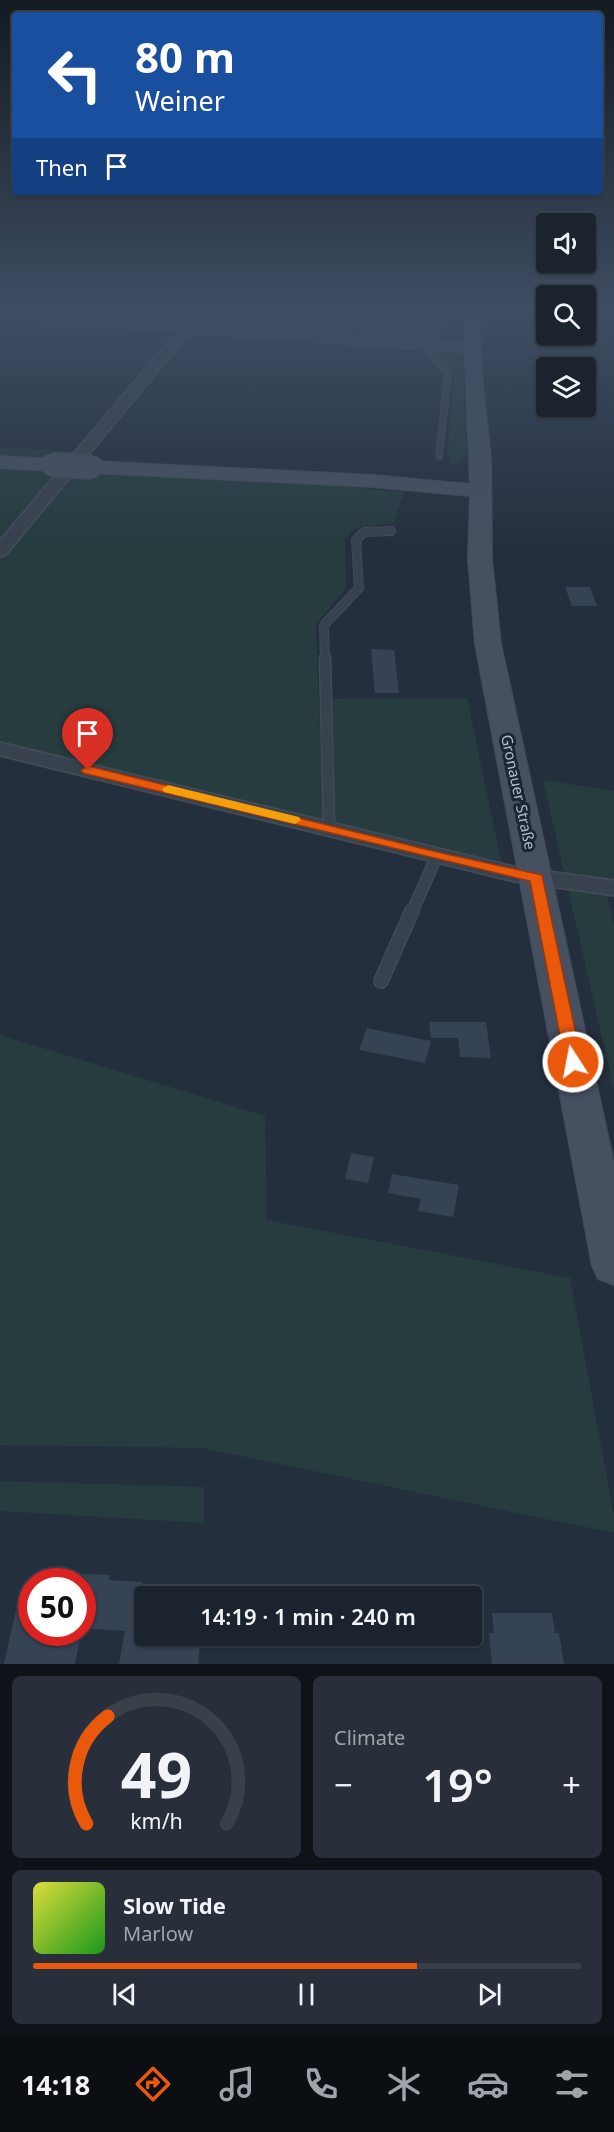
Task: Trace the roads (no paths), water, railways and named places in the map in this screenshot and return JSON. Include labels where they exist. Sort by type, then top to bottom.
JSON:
[{"type":"main road","name":"Gronauer Straße","points":[[476,391],[482,458],[480,559],[488,644],[614,1266]]},
{"type":"main road","points":[[423,480],[453,473],[482,458]]},
{"type":"main road","points":[[0,462],[481,487]]},
{"type":"main road","points":[[373,481],[423,480],[481,487]]},
{"type":"street","points":[[0,551],[134,391]]},
{"type":"street","points":[[0,748],[437,856],[537,878],[614,888]]},
{"type":"lane","points":[[439,456],[446,391]]},
{"type":"lane","points":[[329,828],[324,625],[359,588],[356,540],[364,532],[391,531]]},
{"type":"lane","points":[[381,981],[437,856]]}]
